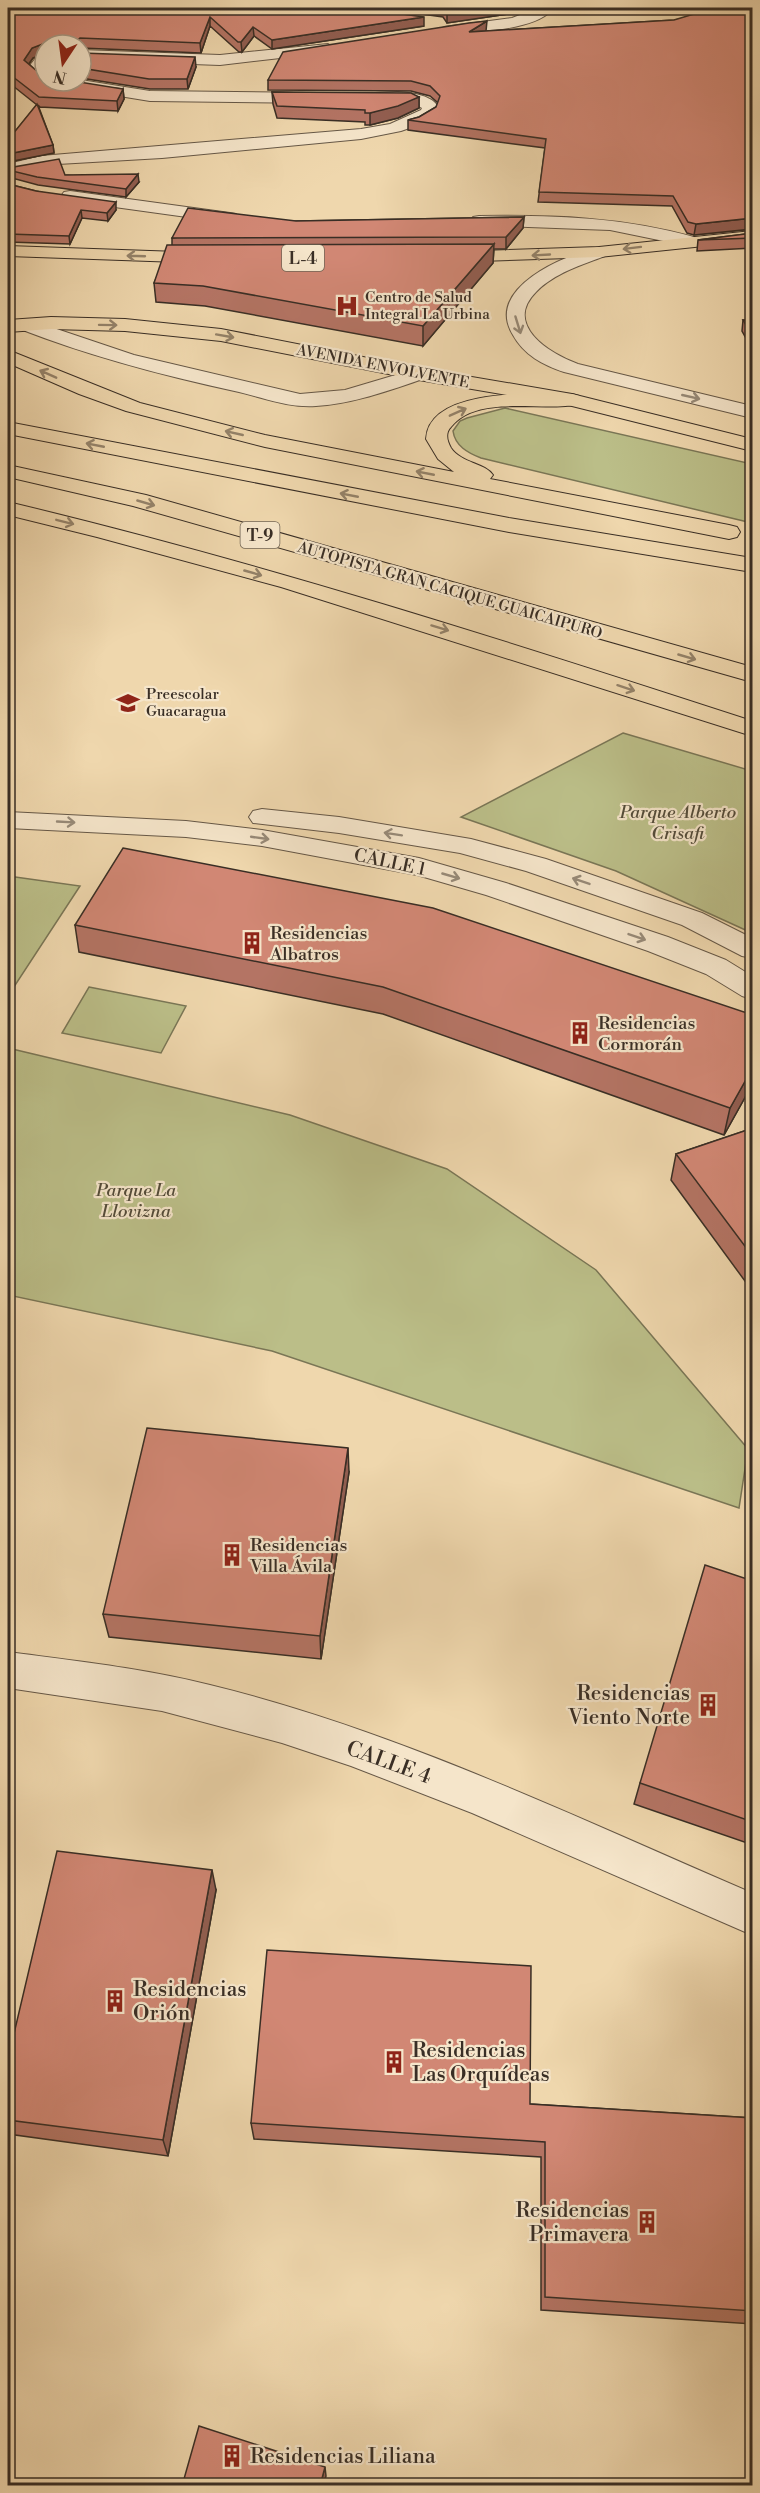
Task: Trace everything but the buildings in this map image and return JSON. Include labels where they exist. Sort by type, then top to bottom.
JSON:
[{"type":"main road","points":[[428,257],[599,252],[753,236]]},
{"type":"main road","points":[[8,250],[223,258]]},
{"type":"main road","name":"AVENIDA ENVOLVENTE","points":[[17,325],[51,323],[167,327],[221,335],[419,374],[572,400],[753,446]]},
{"type":"main road","points":[[8,356],[86,390],[133,407],[265,441],[753,537]]},
{"type":"main road","points":[[572,400],[492,402],[474,406],[456,412],[444,420],[437,430],[437,442],[445,453],[458,464],[474,473],[516,485],[729,532]]},
{"type":"main road","points":[[8,428],[509,525],[753,565]]},
{"type":"main road","name":"AUTOPISTA GRAN CACIQUE GUAICAIPURO","points":[[8,471],[138,500],[510,608],[753,675]]},
{"type":"main road","points":[[8,509],[171,549],[451,632],[753,729]]},
{"type":"main road","points":[[509,525],[599,549],[753,582]]},
{"type":"main road","points":[[510,608],[589,658],[753,706]]},
{"type":"street","points":[[431,28],[511,22],[547,8]]},
{"type":"street","points":[[93,55],[220,60],[345,46]]},
{"type":"street","points":[[93,87],[150,96],[330,98]]},
{"type":"street","points":[[9,180],[21,164],[146,154],[291,138],[367,134],[396,128],[418,119],[428,112],[430,106],[423,101],[411,98],[360,98]]},
{"type":"street","points":[[48,194],[251,221]]},
{"type":"street","points":[[463,221],[586,222],[634,226],[688,241]]},
{"type":"street","points":[[599,252],[550,272],[529,287],[518,301],[514,317],[521,335],[535,351],[555,362],[585,372],[753,412]]},
{"type":"street","points":[[51,323],[130,350],[289,387],[339,396]]},
{"type":"street","points":[[17,325],[119,357],[300,400],[321,400],[359,392],[419,374]]},
{"type":"street","name":"CALLE 1","points":[[8,797],[185,818],[262,838],[419,867],[529,900],[658,944],[716,967],[753,990]]},
{"type":"street","name":"CALLE 1","points":[[8,820],[185,818],[339,825],[426,839],[461,845],[536,865],[692,920],[744,945]]},
{"type":"street","points":[[529,900],[536,865]]},
{"type":"street","points":[[716,967],[744,945]]},
{"type":"street","name":"CALLE 4","points":[[8,1670],[132,1686],[212,1704],[290,1726],[443,1782],[753,1914]]},
{"type":"green space","points":[[505,408],[752,464],[752,523],[481,458],[467,451],[456,441],[453,431],[460,421]]},
{"type":"green space","name":"Parque Alberto Crisafi","points":[[623,733],[752,771],[752,933],[616,871],[461,817]]},
{"type":"green space","points":[[8,876],[80,886],[8,996]]},
{"type":"green space","points":[[89,987],[186,1006],[161,1053],[62,1033]]},
{"type":"green space","name":"Parque La Llovizna","points":[[8,1048],[290,1115],[447,1169],[596,1270],[748,1449],[739,1508],[272,1351],[8,1295]]},
{"type":"place","name":"Centro de Salud Integral La Urbina","points":[[347,306]]},
{"type":"place","name":"Preescolar Guacaragua","points":[[128,703]]},
{"type":"place","name":"Residencias Albatros","points":[[252,943]]},
{"type":"place","name":"Residencias Cormorán","points":[[580,1033]]},
{"type":"place","name":"Residencias Villa Ávila","points":[[232,1555]]},
{"type":"place","name":"Residencias Viento Norte","points":[[708,1705]]},
{"type":"place","name":"Residencias Orión","points":[[115,2001]]},
{"type":"place","name":"Residencias Las Orquídeas","points":[[394,2062]]},
{"type":"place","name":"Residencias Primavera","points":[[647,2222]]},
{"type":"place","name":"Residencias Liliana","points":[[232,2456]]}]
